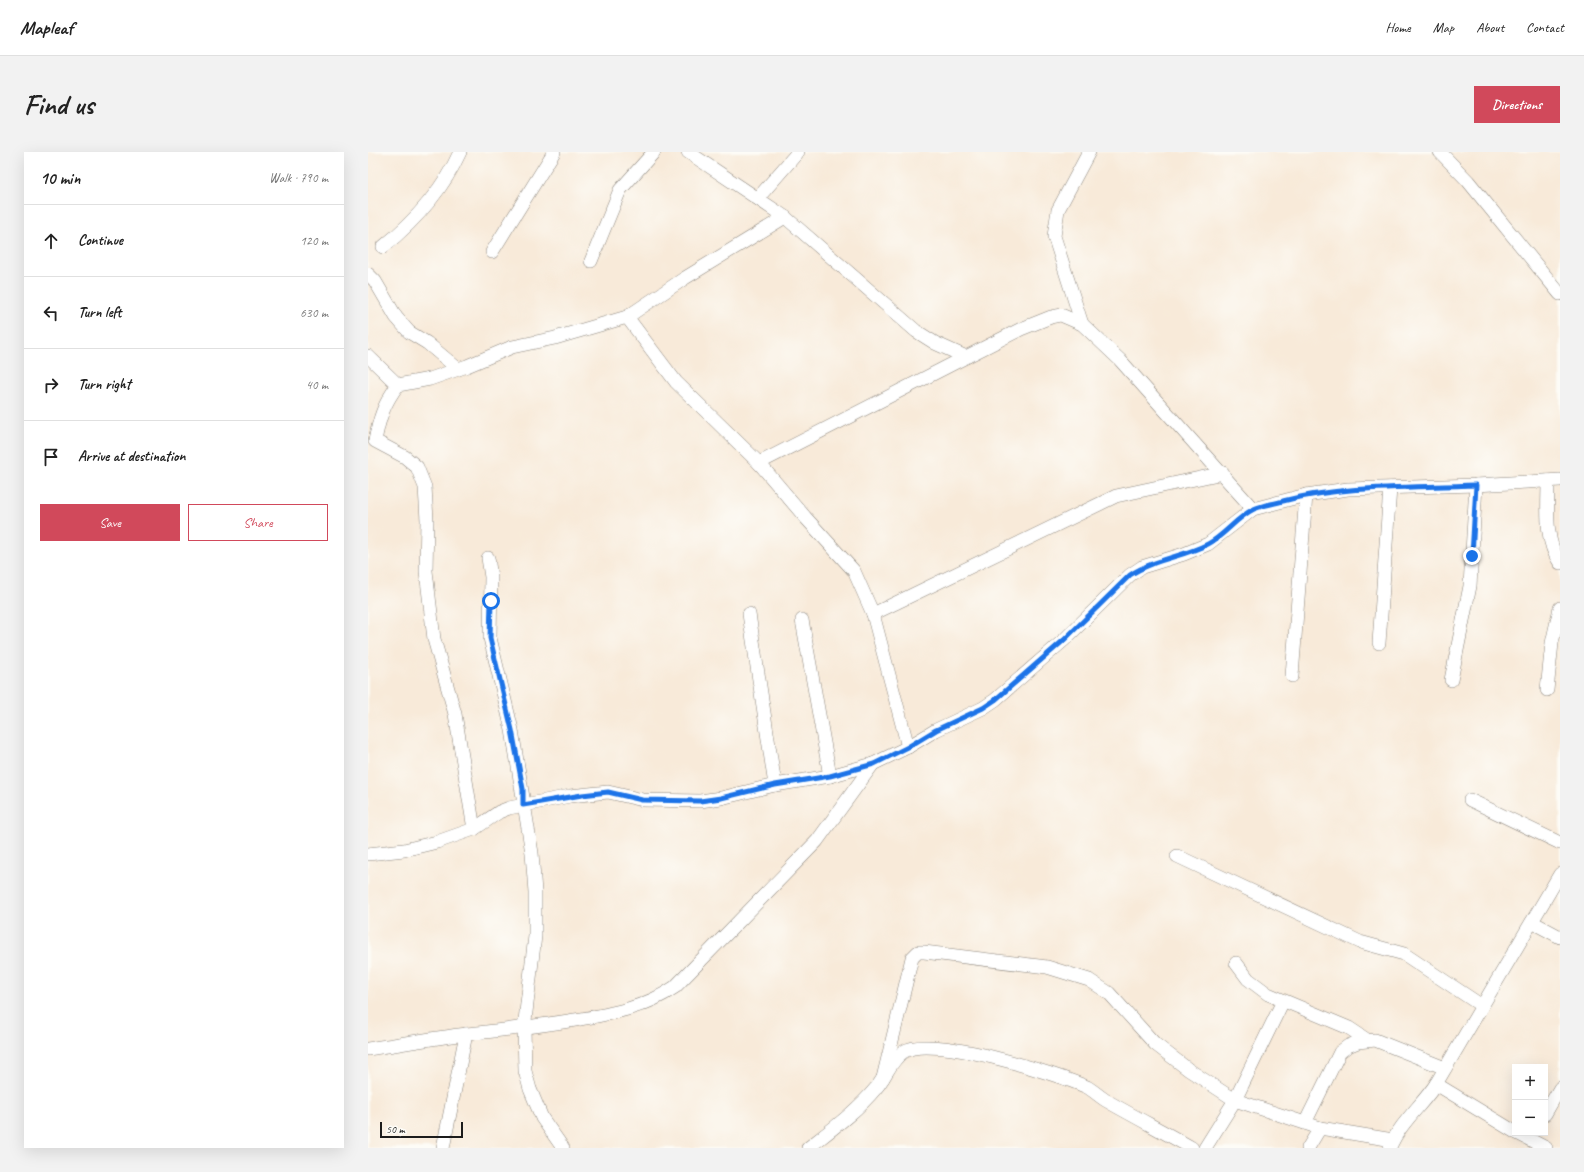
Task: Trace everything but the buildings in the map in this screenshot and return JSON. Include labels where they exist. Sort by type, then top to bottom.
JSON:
[{"type":"street","points":[[383,247],[406,228],[438,190],[460,152]]},
{"type":"street","points":[[492,252],[554,152]]},
{"type":"street","points":[[591,261],[620,190],[654,152]]},
{"type":"street","points":[[688,152],[785,217],[916,330],[935,343],[966,357]]},
{"type":"street","points":[[758,198],[798,152]]},
{"type":"street","points":[[1082,324],[1054,236],[1058,210],[1089,152]]},
{"type":"street","points":[[1440,152],[1468,181],[1504,228],[1560,294]]},
{"type":"street","points":[[474,829],[455,714],[434,639],[426,570],[427,520],[425,487],[417,467],[405,456],[371,439],[387,399],[398,385],[430,379],[512,347],[555,338],[627,317],[685,278],[785,217]]},
{"type":"street","points":[[368,274],[375,281],[396,317],[410,332],[427,343],[458,369]]},
{"type":"street","points":[[759,463],[1021,329],[1051,317],[1061,315],[1082,324],[1120,360],[1223,473],[1253,509]]},
{"type":"street","points":[[627,317],[676,382],[759,463],[854,571],[863,588],[873,614],[908,747]]},
{"type":"street","points":[[368,356],[398,385]]},
{"type":"street","points":[[873,614],[1116,496],[1223,473]]},
{"type":"street","points":[[368,854],[404,850],[437,842],[474,829],[499,812],[523,805],[608,792],[642,800],[700,801],[721,798],[775,785],[830,776],[874,764],[908,747],[936,730],[973,713],[995,700],[1064,640],[1130,575],[1142,567],[1184,554],[1208,544],[1225,533],[1253,509],[1306,495],[1348,490],[1554,481],[1550,542],[1554,554],[1560,563]]},
{"type":"street","points":[[1451,680],[1470,586],[1476,485]]},
{"type":"street","points":[[1379,643],[1390,488]]},
{"type":"street","points":[[1292,676],[1306,495]]},
{"type":"street","points":[[488,558],[491,578],[490,638],[512,730],[523,789],[523,805],[532,853],[535,892],[535,936],[524,1029],[525,1071],[530,1089],[542,1118],[563,1148]]},
{"type":"street","points":[[1547,690],[1552,642],[1560,608]]},
{"type":"street","points":[[749,614],[775,785]]},
{"type":"street","points":[[802,620],[830,776]]},
{"type":"street","points":[[368,1049],[466,1034],[524,1029],[628,1010],[663,996],[675,987],[817,841],[874,764]]},
{"type":"street","points":[[1470,800],[1560,843]]},
{"type":"street","points":[[1177,856],[1360,942],[1404,954],[1482,1006]]},
{"type":"street","points":[[883,1078],[912,958],[918,952],[1047,967],[1089,980],[1109,993],[1155,1044],[1188,1070],[1235,1100],[1320,1128],[1391,1144],[1436,1084],[1560,874]]},
{"type":"street","points":[[1532,922],[1560,937]]},
{"type":"street","points":[[1236,963],[1248,979],[1258,987],[1283,1001],[1345,1026],[1367,1040]]},
{"type":"street","points":[[1206,1148],[1235,1100],[1283,1001]]},
{"type":"street","points":[[443,1148],[466,1034]]},
{"type":"street","points":[[1305,1123],[1340,1052],[1348,1046],[1367,1040],[1375,1040],[1445,1068]]},
{"type":"street","points":[[808,1148],[841,1122],[876,1088],[897,1058],[907,1050],[958,1049],[1021,1064],[1089,1088],[1103,1099],[1192,1148]]},
{"type":"street","points":[[1436,1084],[1512,1130]]},
{"type":"street","points":[[1548,1109],[1560,1088]]},
{"type":"street","points":[[1308,1148],[1320,1128]]},
{"type":"street","points":[[1523,1136],[1546,1148]]},
{"type":"route","points":[[491,601],[490,638],[498,666],[512,730],[523,789],[523,805],[562,799],[570,796],[608,792],[642,800],[688,802],[721,798],[775,785],[830,776],[874,764],[908,747],[936,730],[983,708],[995,700],[1064,640],[1094,608],[1130,575],[1142,567],[1154,562],[1184,554],[1208,544],[1225,533],[1253,509],[1306,495],[1348,490],[1476,485],[1472,556]]}]
